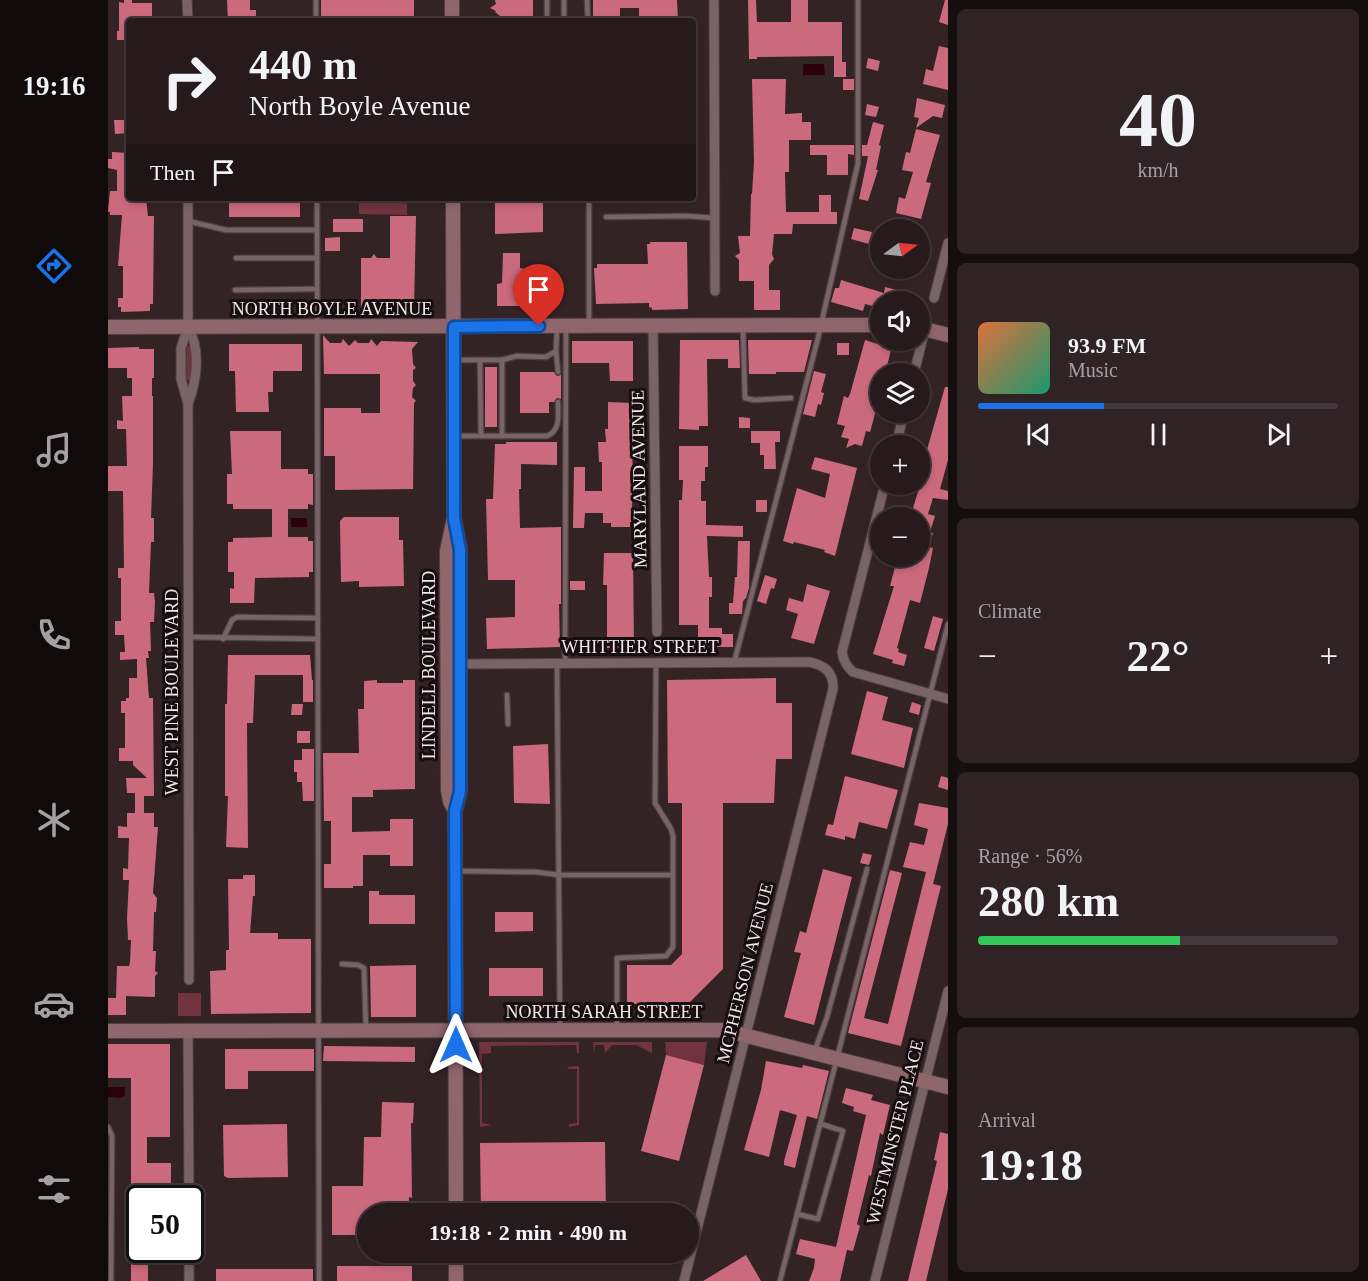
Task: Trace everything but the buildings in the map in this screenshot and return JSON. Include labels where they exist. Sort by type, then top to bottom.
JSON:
[{"type":"street","points":[[188,0],[188,18]]},
{"type":"street","points":[[452,0],[452,18]]},
{"type":"street","points":[[714,0],[715,291]]},
{"type":"street","name":"WEST PINE BOULEVARD","points":[[188,201],[188,327],[181,348],[181,379],[188,404],[189,980]]},
{"type":"street","name":"LINDELL BOULEVARD","points":[[453,201],[454,518],[460,550],[454,664],[460,791],[455,811],[456,1203]]},
{"type":"street","points":[[934,298],[948,243]]},
{"type":"street","name":"NORTH BOYLE AVENUE","points":[[108,327],[870,325]]},
{"type":"street","name":"MARYLAND AVENUE","points":[[653,326],[657,632]]},
{"type":"street","name":"WEST PINE BOULEVARD","points":[[188,327],[195,347],[195,380],[188,404]]},
{"type":"street","points":[[930,331],[948,335]]},
{"type":"street","points":[[882,495],[842,652],[847,666],[853,672],[948,699]]},
{"type":"street","name":"WHITTIER STREET","points":[[454,664],[809,662],[822,665],[830,673]]},
{"type":"street","name":"MCPHERSON AVENUE","points":[[684,1281],[833,689],[830,673]]},
{"type":"street","name":"WESTMINSTER PLACE","points":[[874,1281],[948,991]]},
{"type":"street","name":"NORTH SARAH STREET","points":[[108,1031],[724,1030],[948,1087]]},
{"type":"street","points":[[188,1031],[189,1185]]},
{"type":"street","points":[[189,1263],[189,1281]]},
{"type":"street","points":[[456,1263],[456,1281]]},
{"type":"lane","points":[[316,0],[316,18]]},
{"type":"lane","points":[[547,0],[547,18]]},
{"type":"lane","points":[[564,0],[564,18]]},
{"type":"lane","points":[[587,0],[588,18]]},
{"type":"lane","points":[[734,663],[820,325],[858,163],[858,0]]},
{"type":"lane","points":[[317,201],[319,1281]]},
{"type":"lane","points":[[589,201],[590,326]]},
{"type":"lane","points":[[606,217],[714,218]]},
{"type":"lane","points":[[188,221],[226,230],[317,230]]},
{"type":"lane","points":[[237,258],[317,258]]},
{"type":"lane","points":[[235,290],[317,289]]},
{"type":"lane","points":[[743,325],[746,398],[754,400],[790,398]]},
{"type":"lane","points":[[558,372],[556,351],[561,326]]},
{"type":"lane","points":[[560,1030],[561,326]]},
{"type":"lane","points":[[454,360],[502,360],[517,356],[546,357],[556,351]]},
{"type":"lane","points":[[480,360],[483,380],[482,436]]},
{"type":"lane","points":[[502,360],[499,380],[499,416],[502,436]]},
{"type":"lane","points":[[454,436],[547,436],[554,433],[557,428],[558,402]]},
{"type":"lane","points":[[223,639],[231,620],[237,617],[318,618]]},
{"type":"lane","points":[[780,1281],[948,624]]},
{"type":"lane","points":[[189,638],[318,639]]},
{"type":"lane","points":[[618,1030],[617,958],[666,956],[673,946],[673,836],[655,803],[656,663]]},
{"type":"lane","points":[[507,695],[508,724]]},
{"type":"lane","points":[[815,1053],[867,869]]},
{"type":"lane","points":[[455,872],[672,875]]},
{"type":"lane","points":[[342,964],[358,965],[364,968],[366,1030]]},
{"type":"lane","points":[[797,1214],[818,1219],[843,1131],[821,1124]]},
{"type":"lane","points":[[108,1127],[112,1136],[111,1281]]},
{"type":"shaded area","points":[[803,64],[824,64],[825,75],[803,75]]},
{"type":"shaded area","points":[[359,201],[407,201],[407,215],[359,214]]},
{"type":"shaded area","points":[[187,346],[192,348],[191,379],[189,381],[186,379]]},
{"type":"shaded area","points":[[291,518],[307,518],[307,527],[291,527]]},
{"type":"shaded area","points":[[178,993],[201,993],[201,1016],[178,1016]]},
{"type":"shaded area","points":[[479,1042],[579,1042],[579,1053],[577,1053],[576,1045],[491,1046],[491,1053],[482,1054],[482,1123],[492,1125],[480,1127]]},
{"type":"shaded area","points":[[593,1042],[652,1042],[652,1053],[636,1045],[612,1045],[605,1053],[604,1045],[595,1045],[594,1053]]},
{"type":"shaded area","points":[[665,1042],[707,1042],[704,1065],[666,1055]]},
{"type":"shaded area","points":[[578,1066],[579,1125],[569,1127],[569,1124],[577,1123],[577,1069],[567,1067]]},
{"type":"shaded area","points":[[108,1087],[125,1087],[125,1096],[108,1097]]},
{"type":"route","points":[[456,1045],[455,811],[460,798],[460,540],[454,518],[454,327],[539,326]]}]
